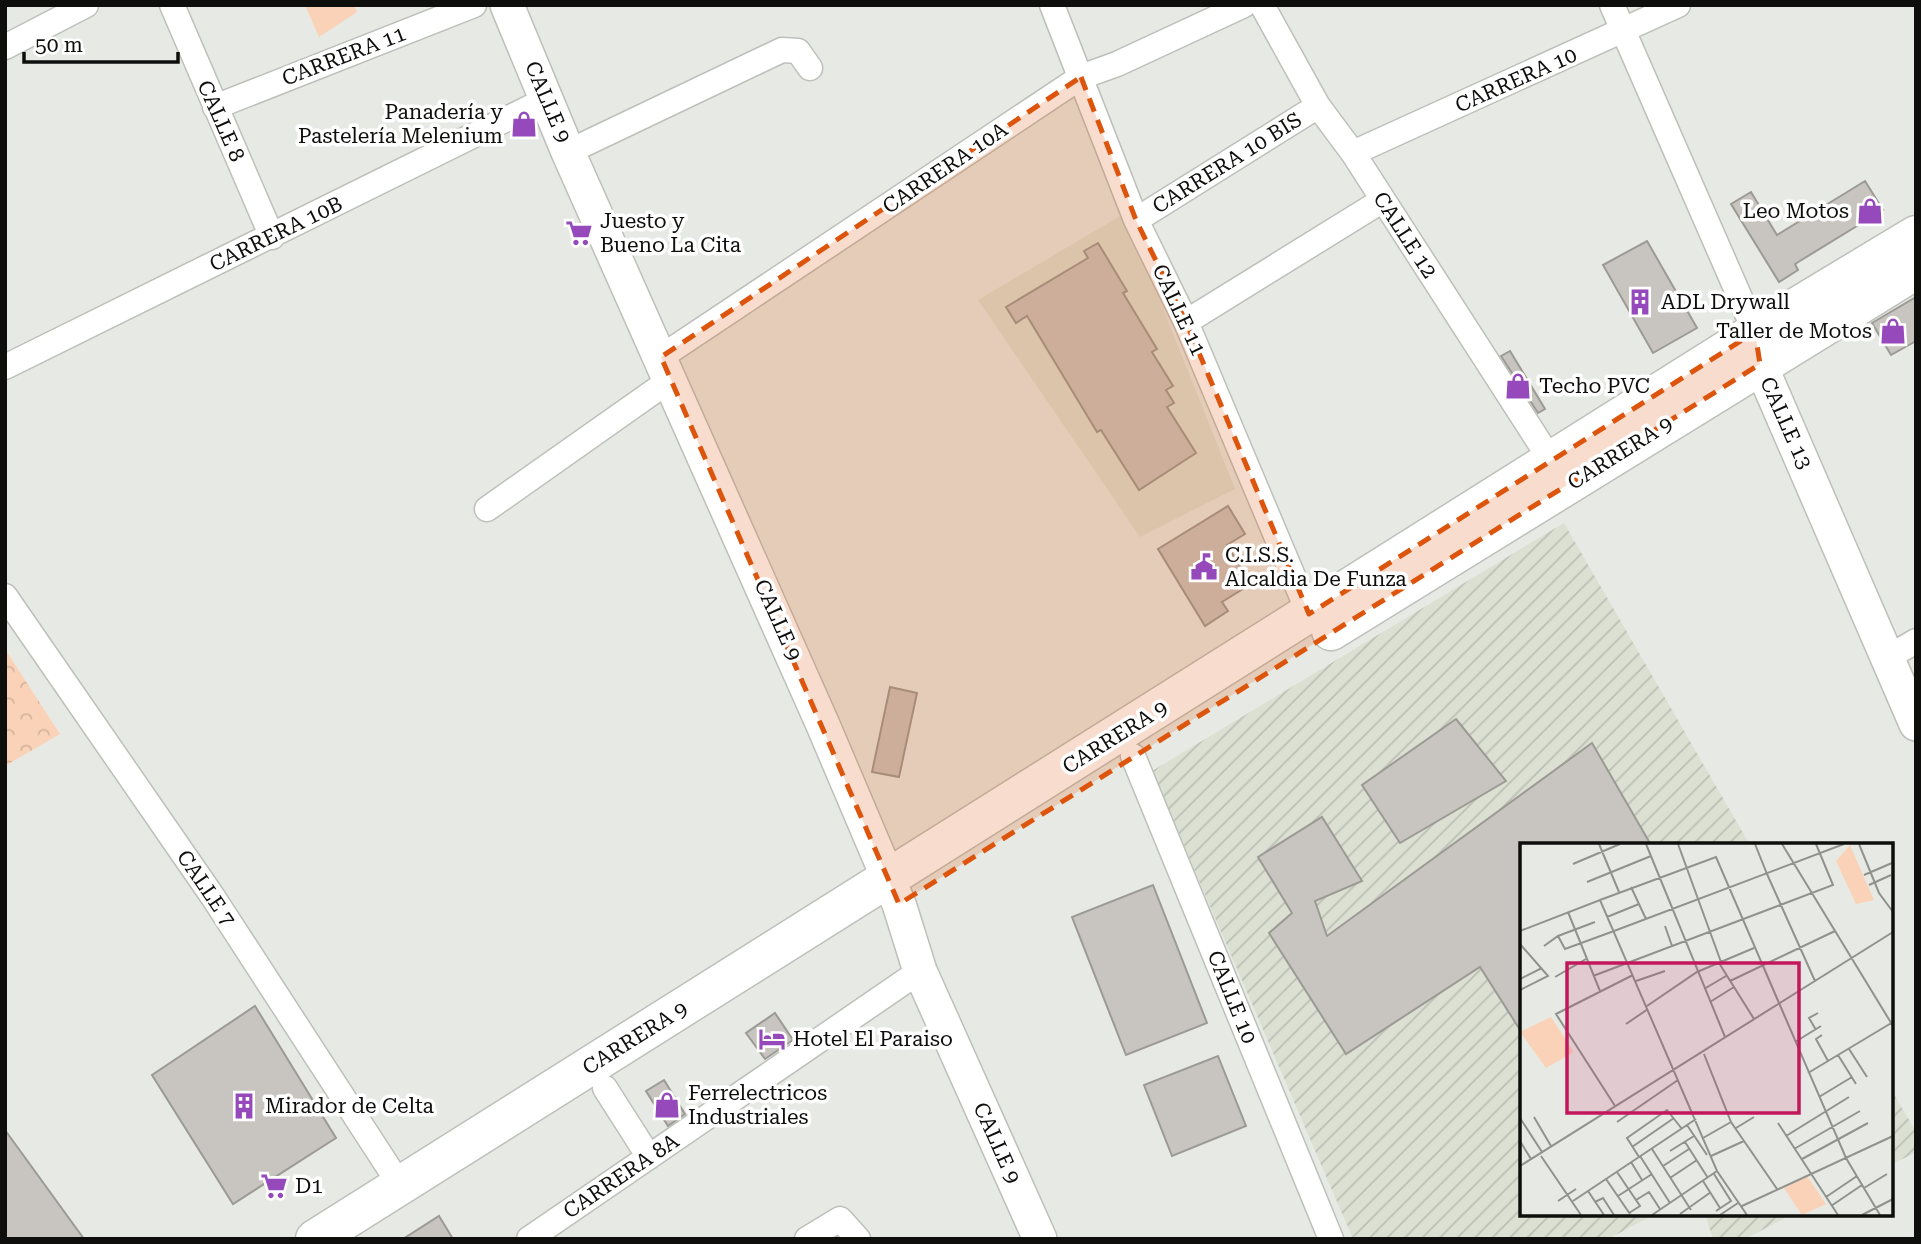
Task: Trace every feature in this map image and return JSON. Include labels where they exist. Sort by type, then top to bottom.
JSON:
[{"type":"main road","name":"CALLE 9","points":[[507,5],[568,152],[778,620],[894,892],[920,971],[1040,1239]]},
{"type":"main road","name":"CARRERA 9","points":[[315,1239],[400,1185],[894,892],[1133,756],[1758,348],[1916,235]]},
{"type":"main road","name":"CARRERA 9","points":[[364,1239],[605,1088],[1309,614],[1552,462],[1758,348],[1916,270]]},
{"type":"main road","name":"CALLE 13","points":[[1758,348],[1916,724]]},
{"type":"street","points":[[5,47],[86,5]]},
{"type":"street","name":"CALLE 8","points":[[172,5],[272,237]]},
{"type":"street","name":"CARRERA 11","points":[[215,107],[474,5]]},
{"type":"street","name":"CALLE 11","points":[[1052,5],[1136,220],[1186,322],[1309,614]]},
{"type":"street","name":"CARRERA 10A","points":[[487,509],[666,369],[1081,77],[1117,64],[1244,5]]},
{"type":"street","name":"CALLE 12","points":[[1262,5],[1318,106],[1353,153],[1552,462]]},
{"type":"street","name":"CALLE 13","points":[[1612,5],[1758,348]]},
{"type":"street","name":"CARRERA 10","points":[[1353,153],[1678,5]]},
{"type":"street","points":[[568,152],[782,50],[798,51],[810,68]]},
{"type":"street","name":"CARRERA 10B","points":[[5,367],[547,99]]},
{"type":"street","name":"CARRERA 10 BIS","points":[[1136,220],[1318,106]]},
{"type":"street","points":[[1186,322],[1383,200]]},
{"type":"street","name":"CALLE 7","points":[[5,596],[213,897],[400,1185]]},
{"type":"street","points":[[1887,658],[1916,641]]},
{"type":"street","name":"CALLE 10","points":[[1133,756],[1331,1239]]},
{"type":"street","name":"CARRERA 8A","points":[[529,1239],[920,971]]},
{"type":"street","points":[[605,1088],[649,1157]]},
{"type":"street","points":[[807,1239],[840,1219],[858,1239]]},
{"type":"highlighted area","points":[[1081,77],[1136,220],[1186,322],[1309,614],[1755,332],[1760,364],[1735,381],[899,904],[661,357]]},
{"type":"shaded area","points":[[1125,213],[1235,489],[1140,537],[978,300]]},
{"type":"shaded area","points":[[1564,523],[1749,843],[1520,843],[1520,1216],[1651,1216],[1608,1239],[1353,1239],[1152,771]]},
{"type":"shaded area","points":[[1893,1092],[1916,1132],[1916,1152],[1893,1164]]},
{"type":"shaded area","points":[[1706,1216],[1789,1216],[1745,1239],[1713,1239]]},
{"type":"green space","points":[[305,5],[354,5],[357,12],[319,37]]},
{"type":"green space","points":[[5,649],[60,734],[5,766]]},
{"type":"building","points":[[1865,181],[1883,210],[1795,264],[1798,270],[1779,282],[1731,204],[1751,192],[1777,235]]},
{"type":"building","points":[[1647,241],[1697,328],[1653,353],[1603,265]]},
{"type":"building","points":[[1098,243],[1127,291],[1123,293],[1157,349],[1152,352],[1173,386],[1166,390],[1174,403],[1167,407],[1196,453],[1139,490],[1101,430],[1097,432],[1027,316],[1016,323],[1006,307],[1088,258],[1084,251]]},
{"type":"building","name":"Taller de Motos","points":[[1916,297],[1916,341],[1891,355],[1872,323]]},
{"type":"building","points":[[1510,351],[1545,409],[1538,413],[1501,356]]},
{"type":"building","name":"C.I.S.S. Alcaldia De Funza","points":[[1228,506],[1245,534],[1227,545],[1251,584],[1222,602],[1228,611],[1205,626],[1158,549]]},
{"type":"building","points":[[890,687],[917,693],[899,777],[872,772]]},
{"type":"building","points":[[1456,719],[1506,781],[1400,843],[1362,785]]},
{"type":"building","points":[[1592,743],[1650,843],[1520,843],[1520,1030],[1480,967],[1346,1054],[1269,933],[1292,913],[1258,857],[1322,817],[1362,881],[1315,901],[1327,936]]},
{"type":"building","points":[[1153,885],[1207,1023],[1126,1055],[1072,917]]},
{"type":"building","name":"Mirador de Celta","points":[[255,1006],[336,1138],[233,1204],[152,1075]]},
{"type":"building","name":"Hotel El Paraiso","points":[[775,1013],[793,1040],[765,1059],[746,1033]]},
{"type":"building","points":[[1218,1056],[1246,1126],[1172,1156],[1144,1085]]},
{"type":"building","name":"Ferrelectricos Industriales","points":[[664,1080],[685,1114],[668,1126],[646,1091]]},
{"type":"building","points":[[5,1130],[84,1239],[5,1239]]},
{"type":"building","points":[[439,1216],[453,1239],[403,1239]]},
{"type":"place","name":"Panadería y Pastelería Melenium","points":[[524,124]]},
{"type":"place","name":"Leo Motos","points":[[1870,211]]},
{"type":"place","name":"Juesto y Bueno La Cita","points":[[579,233]]},
{"type":"place","name":"ADL Drywall","points":[[1640,302]]},
{"type":"place","name":"Taller de Motos","points":[[1893,331]]},
{"type":"place","name":"Techo PVC","points":[[1518,386]]},
{"type":"place","name":"C.I.S.S. Alcaldia De Funza","points":[[1204,567]]},
{"type":"place","name":"Hotel El Paraiso","points":[[772,1039]]},
{"type":"place","name":"Ferrelectricos Industriales","points":[[667,1105]]},
{"type":"place","name":"Mirador de Celta","points":[[244,1106]]},
{"type":"place","name":"D1","points":[[274,1186]]}]
